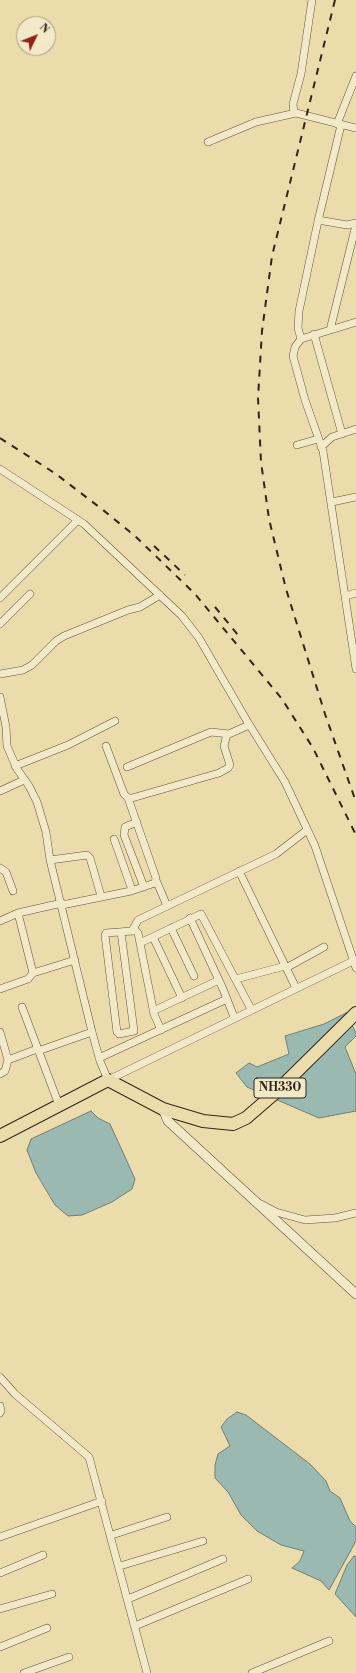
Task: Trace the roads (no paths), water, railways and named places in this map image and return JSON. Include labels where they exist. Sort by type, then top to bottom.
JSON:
[{"type":"highway","name":"NH330","points":[[108,1080],[163,1109],[204,1121],[233,1124],[246,1118],[275,1093],[356,1013]]},
{"type":"highway","points":[[0,1136],[108,1080]]},
{"type":"street","points":[[294,113],[294,104],[301,74],[312,0]]},
{"type":"street","points":[[302,339],[298,328],[299,311],[339,124],[356,76]]},
{"type":"street","points":[[208,142],[256,122],[294,113],[356,128]]},
{"type":"street","points":[[318,220],[347,225],[356,224],[330,330]]},
{"type":"street","points":[[356,322],[302,339],[295,347],[292,356],[321,447],[332,502],[356,665]]},
{"type":"street","points":[[314,334],[342,434]]},
{"type":"street","points":[[321,447],[332,437],[356,429]]},
{"type":"street","points":[[297,444],[318,438]]},
{"type":"street","points":[[0,469],[78,520],[111,548],[182,616],[199,638],[249,725],[286,782],[315,846],[356,968]]},
{"type":"street","points":[[332,502],[356,496]]},
{"type":"street","points":[[0,598],[78,520]]},
{"type":"street","points":[[345,596],[356,593]]},
{"type":"street","points":[[0,624],[30,594]]},
{"type":"street","points":[[0,674],[27,668],[56,641],[64,636],[128,610],[140,607],[160,595]]},
{"type":"street","points":[[0,697],[6,727],[7,746],[15,766],[37,802],[46,832],[50,860],[62,904],[92,1032],[99,1058],[108,1080],[234,1017],[353,961]]},
{"type":"street","points":[[15,766],[68,745],[115,721]]},
{"type":"street","points":[[127,767],[211,732],[227,734],[249,725]]},
{"type":"street","points":[[128,798],[219,773],[228,768],[230,765],[224,746],[227,734]]},
{"type":"street","points":[[106,746],[124,794],[128,798],[156,880],[167,906]]},
{"type":"street","points":[[0,792],[24,780]]},
{"type":"street","points":[[137,822],[125,827],[124,835],[144,887]]},
{"type":"street","points":[[132,930],[138,920],[282,851],[308,830]]},
{"type":"street","points":[[114,839],[132,890]]},
{"type":"street","points":[[50,860],[85,854],[89,856],[101,896]]},
{"type":"street","points":[[0,868],[6,872],[13,891]]},
{"type":"street","points":[[239,871],[296,988]]},
{"type":"street","points":[[0,921],[18,913],[144,887],[153,884],[156,880]]},
{"type":"street","points":[[18,913],[33,973]]},
{"type":"street","points":[[140,943],[190,918],[199,914],[203,915],[251,1009]]},
{"type":"street","points":[[190,918],[219,980],[234,1017]]},
{"type":"street","points":[[172,928],[194,976]]},
{"type":"street","points":[[122,932],[134,1030],[119,1034],[117,1032],[104,935],[106,933],[132,930],[138,931],[153,1011],[161,1030]]},
{"type":"street","points":[[153,937],[182,998]]},
{"type":"street","points":[[236,979],[286,967],[324,947]]},
{"type":"street","points":[[0,988],[28,979],[33,973],[75,960]]},
{"type":"street","points":[[153,1011],[219,980]]},
{"type":"street","points":[[99,1058],[227,1000]]},
{"type":"street","points":[[22,1007],[59,1105]]},
{"type":"street","points":[[0,1032],[8,1060],[5,1071],[0,1074]]},
{"type":"street","points":[[8,1060],[92,1032]]},
{"type":"street","points":[[163,1109],[168,1121],[356,1294]]},
{"type":"street","points":[[254,1200],[276,1212],[305,1220],[335,1218],[356,1213]]},
{"type":"street","points":[[0,1377],[15,1394],[87,1453],[92,1462],[148,1673]]},
{"type":"street","points":[[0,1406],[0,1413]]},
{"type":"street","points":[[0,1537],[102,1501]]},
{"type":"street","points":[[112,1535],[167,1517]]},
{"type":"street","points":[[120,1566],[203,1541]]},
{"type":"street","points":[[0,1573],[43,1555]]},
{"type":"street","points":[[128,1599],[223,1559]]},
{"type":"street","points":[[136,1626],[248,1579]]},
{"type":"street","points":[[0,1609],[52,1594]]},
{"type":"street","points":[[0,1647],[48,1628]]},
{"type":"street","points":[[252,1673],[330,1641]]},
{"type":"street","points":[[24,1673],[69,1658]]},
{"type":"water","points":[[346,1013],[356,1033],[356,1036],[345,1047],[356,1074],[356,1111],[319,1118],[247,1087],[236,1073],[249,1063],[257,1067],[289,1054],[285,1036],[324,1024]]},
{"type":"water","points":[[91,1111],[98,1118],[110,1124],[135,1179],[132,1189],[112,1202],[82,1215],[68,1216],[55,1205],[36,1173],[27,1150],[31,1139]]},
{"type":"water","points":[[237,1412],[246,1415],[310,1464],[326,1481],[330,1491],[340,1498],[350,1521],[356,1527],[356,1541],[329,1590],[321,1581],[292,1568],[300,1561],[304,1551],[281,1545],[257,1531],[241,1515],[228,1492],[215,1478],[215,1465],[218,1454],[230,1446],[221,1427],[227,1419]]},
{"type":"water","points":[[354,1556],[356,1557],[356,1617],[335,1594],[347,1565]]},
{"type":"railway","points":[[335,0],[272,256],[262,331],[258,398],[261,462],[269,519],[286,589],[325,714],[356,802]]},
{"type":"railway","points":[[0,438],[56,474],[103,510],[135,536],[195,594],[282,699],[313,748],[356,835]]},
{"type":"railway","points":[[154,546],[185,575]]},
{"type":"railway","points":[[215,607],[238,635]]}]
